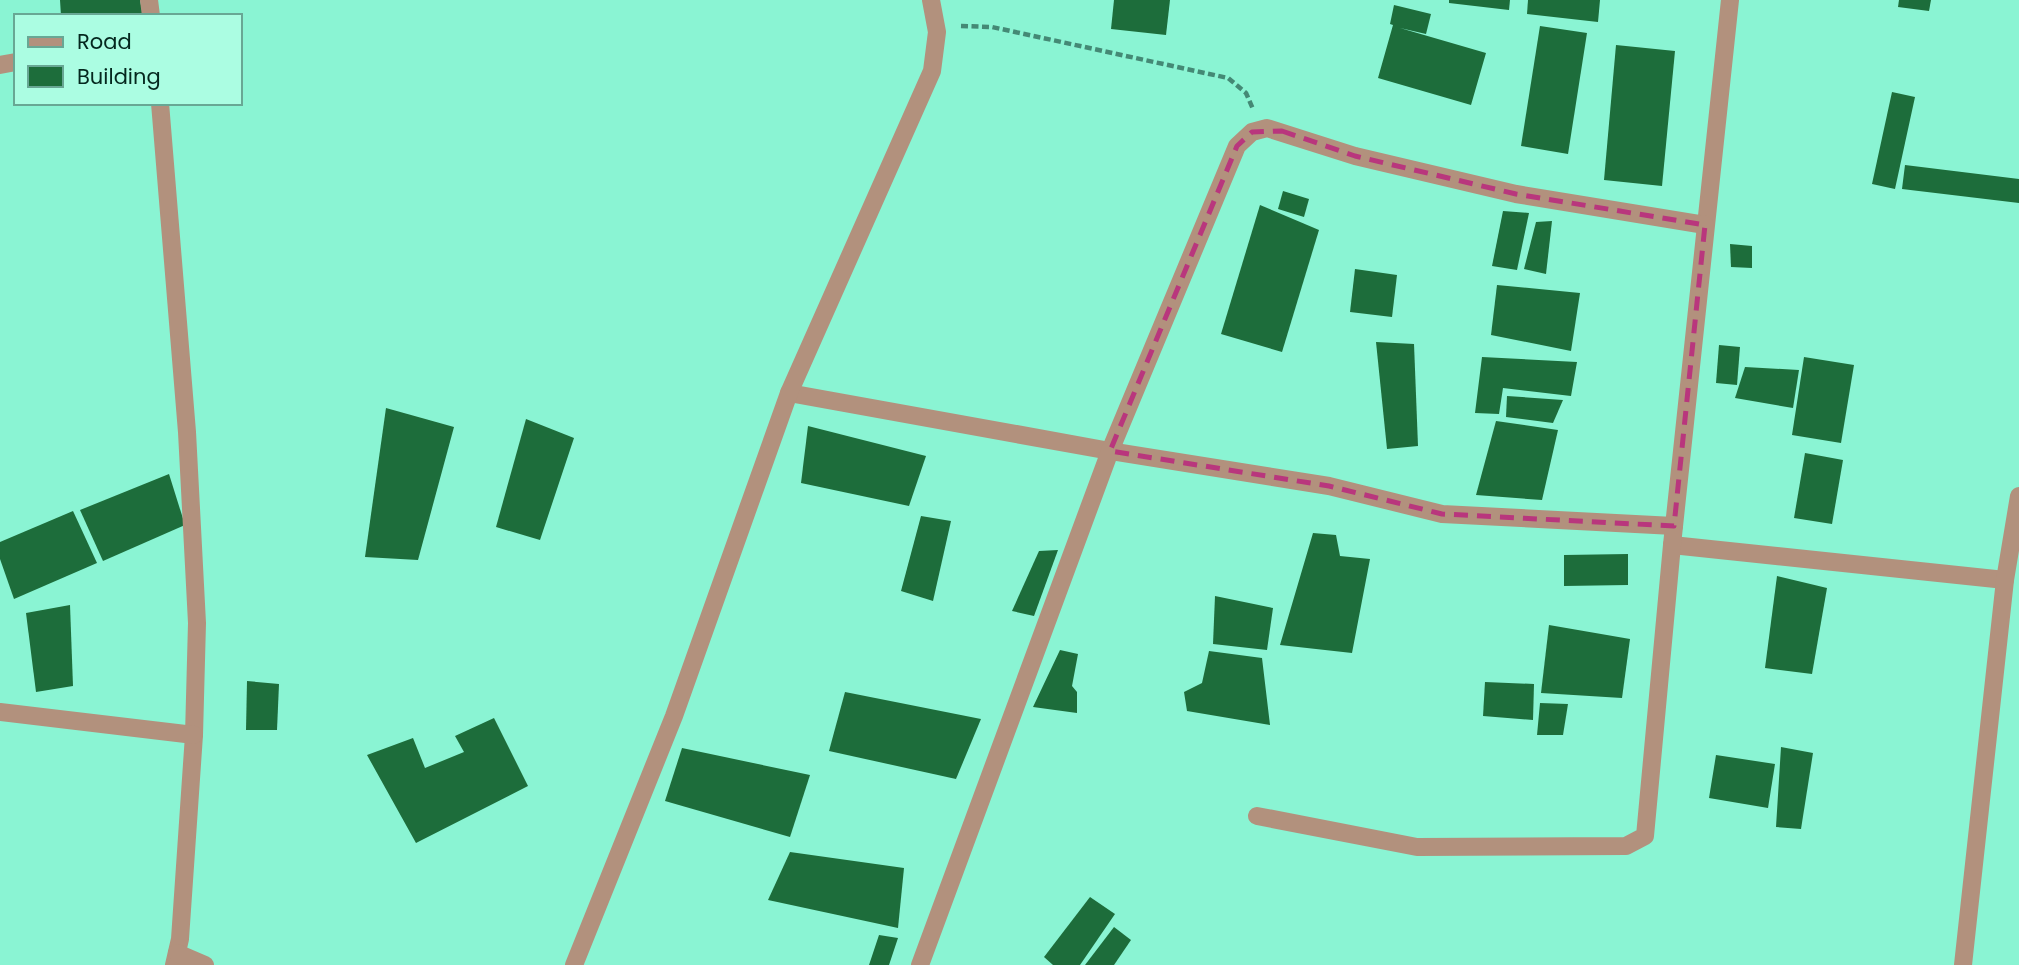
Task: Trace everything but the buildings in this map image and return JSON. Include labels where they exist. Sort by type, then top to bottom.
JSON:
[{"type":"street","points":[[574,965],[674,716],[789,393],[932,71],[936,25],[931,0]]},
{"type":"street","points":[[1257,816],[1418,847],[1626,846],[1645,836],[1704,225],[1730,0]]},
{"type":"street","points":[[160,105],[187,432],[197,623],[194,735],[180,939],[176,959],[205,965]]},
{"type":"street","points":[[920,965],[1110,451],[1237,146],[1252,132],[1267,128],[1354,156],[1516,194],[1704,225]]},
{"type":"street","points":[[789,393],[1110,451],[1329,486],[1442,514],[1674,526]]},
{"type":"street","points":[[1963,965],[2005,580],[2019,496]]},
{"type":"street","points":[[1672,545],[2005,580]]},
{"type":"street","points":[[0,712],[194,735]]},
{"type":"path","points":[[936,25],[992,27],[1228,78],[1246,93],[1262,130]]},
{"type":"highlighted area","points":[[1282,131],[1355,156],[1516,194],[1705,225],[1674,526],[1442,514],[1329,486],[1110,451],[1237,146],[1252,132]]}]
